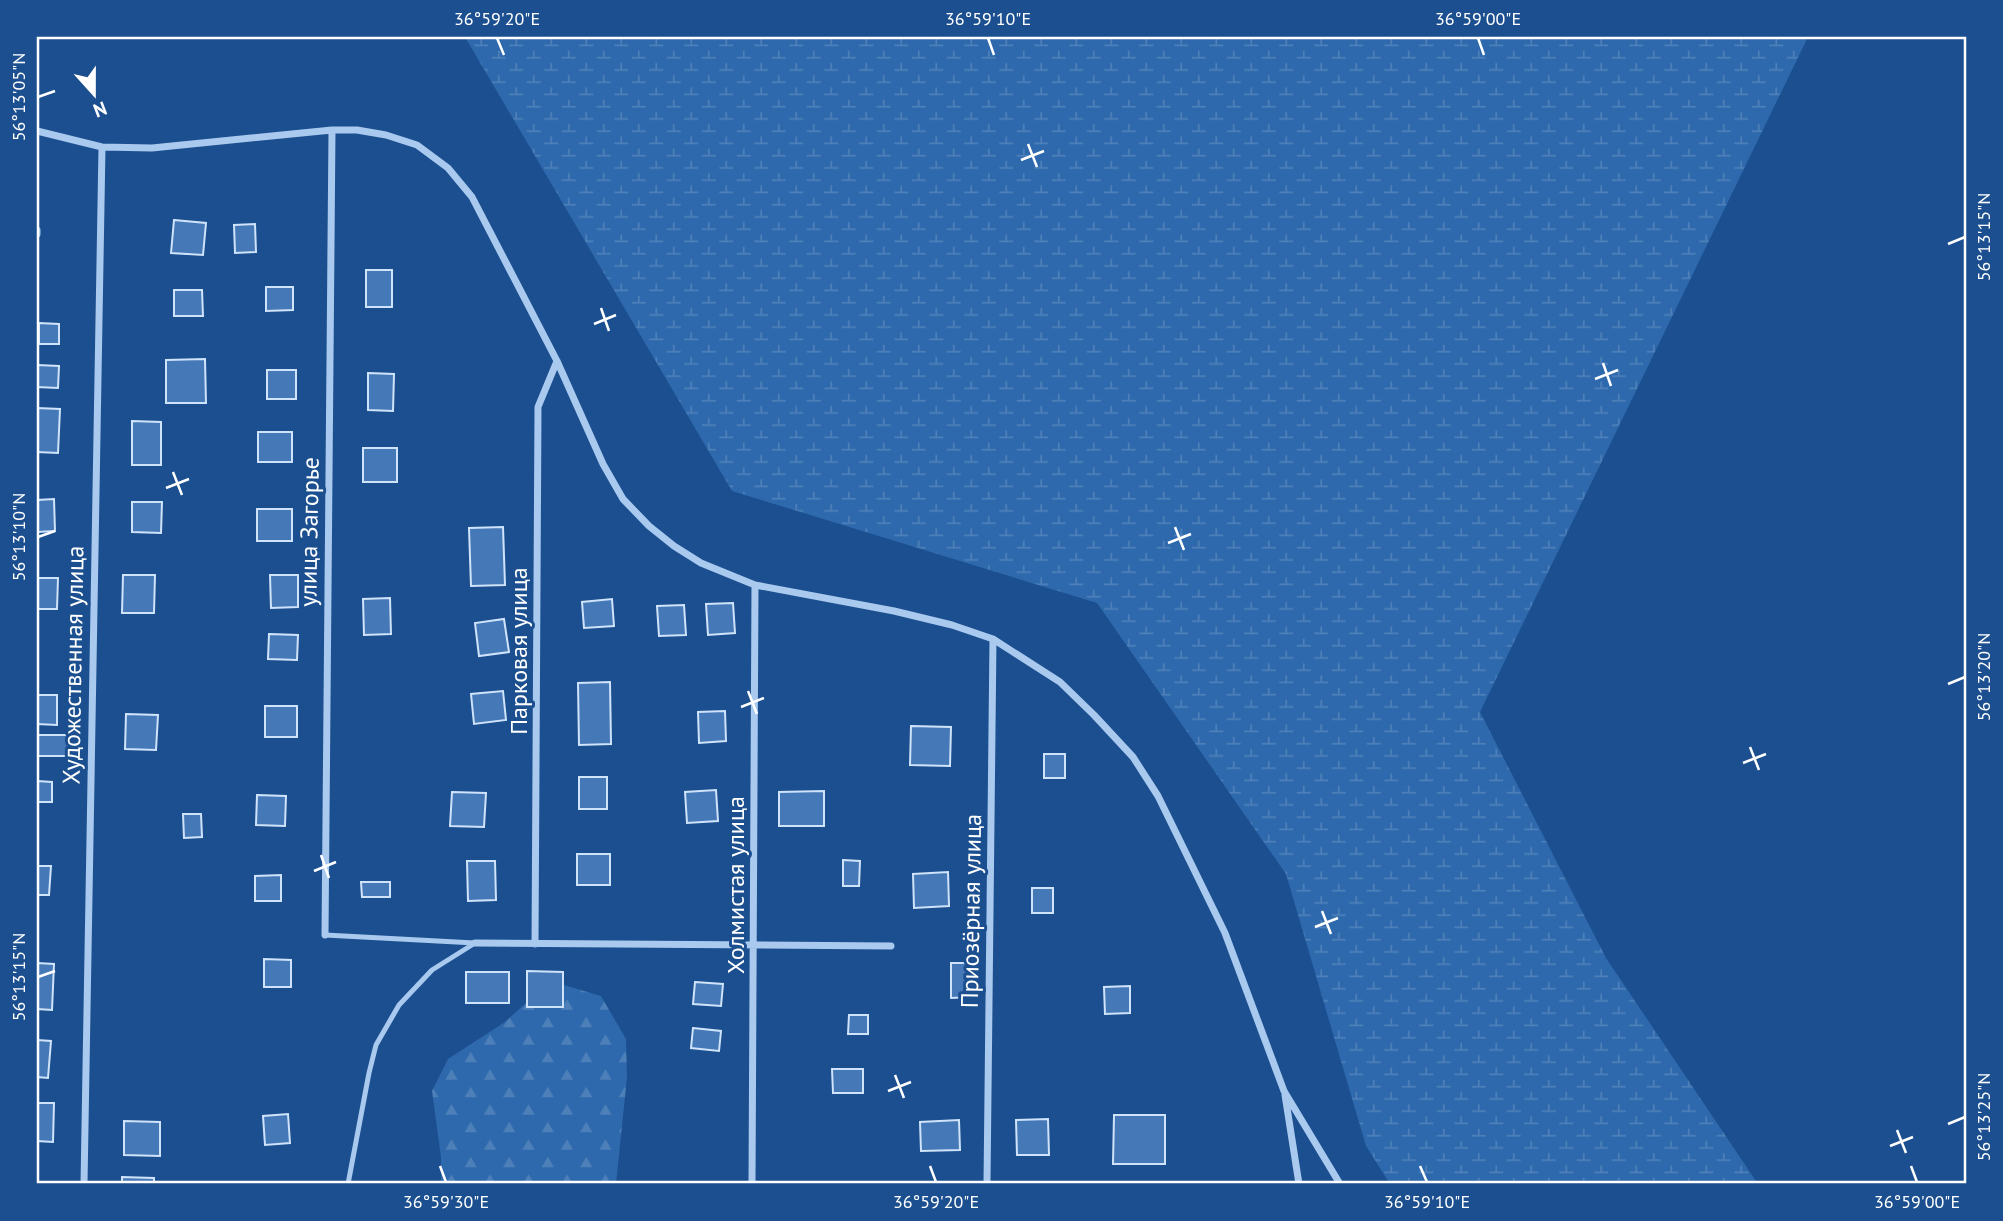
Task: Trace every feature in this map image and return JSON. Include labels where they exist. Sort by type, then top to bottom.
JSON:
[{"type":"street","points":[[37,131],[102,146],[152,148],[332,130],[358,130],[417,145],[448,168],[472,197],[556,361],[603,464],[623,499],[649,526],[701,563],[755,585],[894,611],[952,625],[993,639],[1060,682],[1133,757],[1152,786],[1225,933],[1284,1091],[1340,1184]]},
{"type":"street","name":"улица Загорье","points":[[325,935],[332,130]]},
{"type":"street","name":"Художественная улица","points":[[84,1184],[102,146]]},
{"type":"street","name":"Парковая улица","points":[[535,944],[538,407],[556,361]]},
{"type":"street","name":"Холмистая улица","points":[[752,1184],[755,585]]},
{"type":"street","name":"Приозёрная улица","points":[[987,1184],[993,639]]},
{"type":"street","points":[[475,943],[891,946]]},
{"type":"street","points":[[1284,1091],[1299,1184]]},
{"type":"lane","points":[[325,935],[475,943]]},
{"type":"lane","points":[[348,1184],[376,1045],[400,1005],[432,970],[475,943]]},
{"type":"green space","points":[[465,37],[1808,37],[1480,712],[1606,958],[1758,1184],[1390,1184],[1366,1146],[1286,874],[1097,603],[732,491]]},
{"type":"green space","points":[[550,981],[601,996],[626,1039],[627,1077],[616,1184],[441,1184],[441,1157],[432,1091],[448,1059],[505,1022]]},
{"type":"building","points":[[174,220],[206,223],[203,255],[171,253]]},
{"type":"building","points":[[255,224],[256,252],[235,253],[234,225]]},
{"type":"building","points":[[366,270],[392,270],[392,307],[366,307]]},
{"type":"building","points":[[266,287],[293,287],[293,310],[266,311]]},
{"type":"building","points":[[174,290],[202,290],[203,316],[174,316]]},
{"type":"building","points":[[39,323],[59,324],[59,344],[39,344]]},
{"type":"building","points":[[205,359],[206,403],[166,403],[166,360]]},
{"type":"building","points":[[37,365],[59,366],[58,388],[37,387]]},
{"type":"building","points":[[267,370],[296,370],[296,399],[267,399]]},
{"type":"building","points":[[368,373],[394,374],[393,411],[368,410]]},
{"type":"building","points":[[37,408],[60,409],[58,453],[37,452]]},
{"type":"building","points":[[132,421],[161,422],[161,465],[132,465]]},
{"type":"building","points":[[258,432],[292,432],[292,462],[258,462]]},
{"type":"building","points":[[363,448],[397,448],[397,482],[363,482]]},
{"type":"building","points":[[54,499],[55,531],[37,532],[37,500]]},
{"type":"building","points":[[132,502],[162,502],[161,533],[132,532]]},
{"type":"building","points":[[257,509],[292,509],[292,541],[257,541]]},
{"type":"building","points":[[503,527],[505,585],[471,586],[469,528]]},
{"type":"building","points":[[123,575],[155,575],[154,613],[122,613]]},
{"type":"building","points":[[270,575],[298,575],[298,607],[271,608]]},
{"type":"building","points":[[37,578],[58,578],[57,609],[37,609]]},
{"type":"building","points":[[390,598],[391,634],[364,635],[363,599]]},
{"type":"building","points":[[612,599],[614,626],[584,628],[582,602]]},
{"type":"building","points":[[733,603],[735,633],[708,635],[706,604]]},
{"type":"building","points":[[684,605],[686,635],[659,636],[657,606]]},
{"type":"building","points":[[504,619],[509,652],[479,656],[475,623]]},
{"type":"building","points":[[269,634],[298,635],[297,660],[268,659]]},
{"type":"building","points":[[610,682],[611,744],[579,745],[578,683]]},
{"type":"building","points":[[503,691],[506,720],[474,724],[471,694]]},
{"type":"building","points":[[37,695],[57,695],[57,725],[37,724]]},
{"type":"building","points":[[265,706],[297,706],[297,737],[265,737]]},
{"type":"building","points":[[725,711],[726,741],[699,743],[698,712]]},
{"type":"building","points":[[126,714],[158,715],[156,750],[125,749]]},
{"type":"building","points":[[911,726],[951,727],[950,766],[910,765]]},
{"type":"building","points":[[38,735],[70,735],[70,756],[38,756]]},
{"type":"building","points":[[1044,754],[1065,754],[1065,778],[1044,778]]},
{"type":"building","points":[[579,777],[607,777],[607,809],[579,809]]},
{"type":"building","points":[[37,781],[52,782],[52,802],[37,802]]},
{"type":"building","points":[[716,790],[718,821],[687,823],[685,792]]},
{"type":"building","points":[[824,791],[824,826],[779,826],[779,792]]},
{"type":"building","points":[[452,792],[486,793],[484,827],[450,826]]},
{"type":"building","points":[[257,795],[286,796],[285,826],[256,825]]},
{"type":"building","points":[[183,814],[201,814],[202,837],[184,838]]},
{"type":"building","points":[[577,854],[610,854],[610,885],[577,885]]},
{"type":"building","points":[[843,860],[860,861],[859,886],[843,886]]},
{"type":"building","points":[[467,861],[495,861],[496,900],[468,901]]},
{"type":"building","points":[[37,866],[51,866],[49,895],[37,895]]},
{"type":"building","points":[[948,872],[949,906],[914,908],[913,874]]},
{"type":"building","points":[[281,875],[281,901],[255,901],[255,876]]},
{"type":"building","points":[[361,882],[390,882],[390,897],[362,897]]},
{"type":"building","points":[[1032,888],[1053,888],[1053,913],[1032,913]]},
{"type":"building","points":[[264,959],[291,960],[291,987],[264,987]]},
{"type":"building","points":[[37,963],[54,964],[52,1010],[37,1009]]},
{"type":"building","points":[[951,963],[973,963],[973,997],[951,998]]},
{"type":"building","points":[[527,971],[563,972],[563,1007],[527,1007]]},
{"type":"building","points":[[466,972],[509,972],[509,1003],[466,1003]]},
{"type":"building","points":[[695,982],[723,984],[721,1006],[693,1004]]},
{"type":"building","points":[[1130,986],[1130,1013],[1105,1014],[1104,987]]},
{"type":"building","points":[[849,1015],[868,1015],[868,1034],[848,1034]]},
{"type":"building","points":[[693,1028],[721,1031],[719,1051],[691,1048]]},
{"type":"building","points":[[37,1040],[51,1041],[48,1078],[37,1077]]},
{"type":"building","points":[[832,1069],[863,1069],[863,1093],[833,1093]]},
{"type":"building","points":[[37,1103],[54,1103],[53,1142],[37,1141]]},
{"type":"building","points":[[288,1114],[290,1143],[265,1145],[263,1116]]},
{"type":"building","points":[[1114,1115],[1165,1115],[1165,1164],[1113,1164]]},
{"type":"building","points":[[1048,1119],[1049,1155],[1017,1155],[1016,1120]]},
{"type":"building","points":[[959,1120],[960,1150],[921,1151],[920,1122]]},
{"type":"building","points":[[124,1121],[160,1122],[160,1156],[124,1155]]},
{"type":"building","points":[[122,1177],[154,1178],[154,1184],[122,1184]]}]
